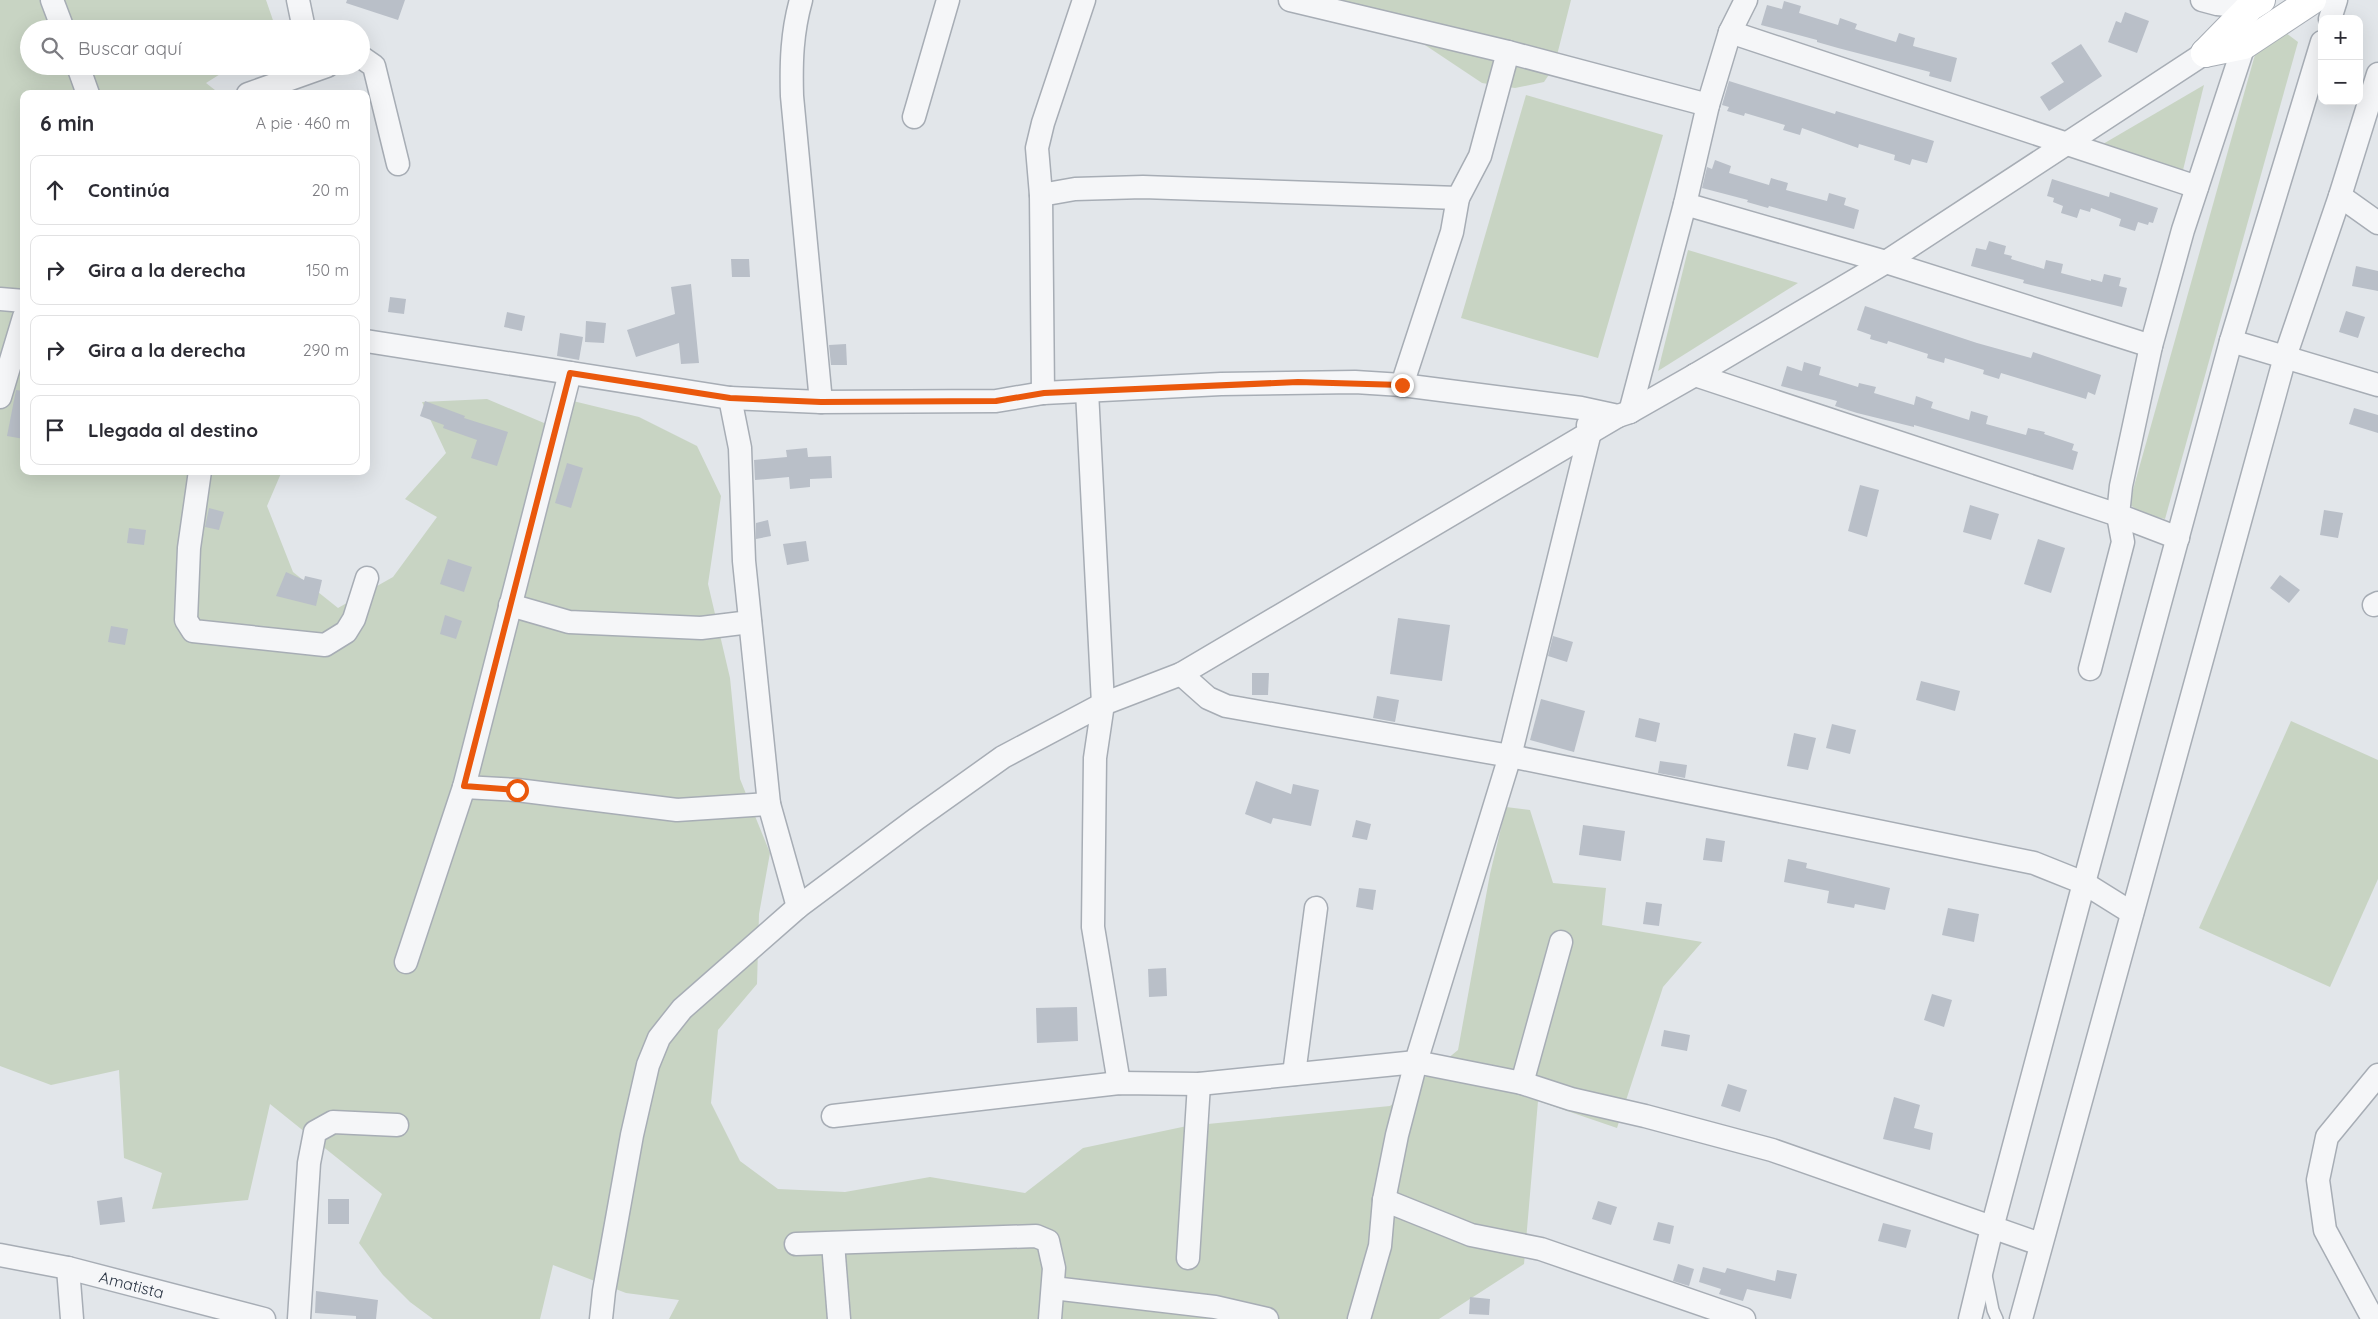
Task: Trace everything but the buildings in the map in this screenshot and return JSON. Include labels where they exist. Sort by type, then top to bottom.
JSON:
[{"type":"main road","points":[[2205,53],[2244,45],[2312,0]]},
{"type":"main road","points":[[2205,53],[2255,2]]},
{"type":"street","points":[[52,0],[60,20]]},
{"type":"street","points":[[298,0],[302,20]]},
{"type":"street","points":[[800,0],[790,56],[792,96],[821,402]]},
{"type":"street","points":[[914,117],[948,0]]},
{"type":"street","points":[[1044,393],[1041,195],[1037,148],[1043,123],[1084,0]]},
{"type":"street","points":[[1290,0],[1508,52],[1708,105]]},
{"type":"street","points":[[1624,414],[1685,204],[1708,105],[1730,32],[1746,0]]},
{"type":"street","points":[[2090,669],[2123,542],[2118,514],[2121,486],[2151,346],[2197,187],[2244,45],[2255,2],[2217,4],[2202,0]]},
{"type":"street","points":[[2331,15],[2336,0]]},
{"type":"street","points":[[1730,32],[2197,187]]},
{"type":"street","points":[[1402,385],[1452,232],[1458,198],[1480,156],[1508,52]]},
{"type":"street","points":[[601,1319],[604,1291],[632,1135],[648,1065],[659,1038],[682,1009],[798,907],[1003,757],[1103,704],[1181,674],[1590,432],[1695,376],[1886,262],[2205,53]]},
{"type":"street","points":[[1970,1319],[1992,1228],[2230,341],[2318,55]]},
{"type":"street","points":[[370,63],[374,66],[398,164]]},
{"type":"street","points":[[2021,1319],[2040,1244],[2285,357],[2340,196],[2378,74]]},
{"type":"street","points":[[81,75],[87,90]]},
{"type":"street","points":[[259,90],[298,75]]},
{"type":"street","points":[[1041,195],[1075,189],[1143,187],[1458,198]]},
{"type":"street","points":[[2340,196],[2378,222]]},
{"type":"street","points":[[1685,204],[1886,262],[2151,346]]},
{"type":"street","points":[[0,299],[20,301]]},
{"type":"street","points":[[0,397],[20,330]]},
{"type":"street","points":[[2230,341],[2378,385]]},
{"type":"street","points":[[370,342],[730,398],[821,402],[996,401],[1044,393],[1298,382],[1402,385],[1624,414]]},
{"type":"street","points":[[406,962],[464,786],[570,373]]},
{"type":"street","points":[[1695,376],[2118,514],[2178,538]]},
{"type":"street","points":[[1087,391],[1103,704],[1096,758],[1093,927],[1119,1083]]},
{"type":"street","points":[[730,398],[740,448],[744,561],[768,804],[798,907]]},
{"type":"street","points":[[1359,1319],[1380,1246],[1384,1200],[1397,1135],[1416,1062],[1510,756],[1590,432],[1581,408]]},
{"type":"street","points":[[199,475],[190,548],[186,620],[193,631],[325,645],[346,632],[354,619],[367,578]]},
{"type":"street","points":[[510,605],[569,622],[701,628],[750,622]]},
{"type":"street","points":[[1181,674],[1208,698],[1226,706],[1510,756],[2034,863],[2084,883],[2132,913]]},
{"type":"street","points":[[464,786],[517,790],[677,810],[768,804]]},
{"type":"street","points":[[1294,1074],[1316,908]]},
{"type":"street","points":[[1522,1083],[1561,942]]},
{"type":"street","points":[[833,1116],[1119,1083],[1199,1084],[1416,1062],[1522,1083],[1571,1099],[1646,1116],[1772,1150],[2040,1244]]},
{"type":"street","points":[[2373,1319],[2325,1230],[2318,1180],[2327,1137],[2378,1075]]},
{"type":"street","points":[[1188,1258],[1199,1084]]},
{"type":"street","points":[[299,1319],[309,1163],[316,1132],[333,1122],[397,1125]]},
{"type":"street","points":[[1384,1200],[1471,1236],[1541,1249],[1744,1319]]},
{"type":"street","points":[[796,1244],[1036,1236],[1048,1241],[1054,1268],[1050,1319]]},
{"type":"street","points":[[832,1243],[839,1319]]},
{"type":"street","name":"Amatista","points":[[0,1255],[68,1268],[264,1319]]},
{"type":"street","points":[[68,1268],[72,1319]]},
{"type":"street","points":[[1053,1288],[1215,1307],[1268,1319]]},
{"type":"lane","points":[[1984,1264],[1993,1310],[1997,1319]]},
{"type":"green space","points":[[0,0],[266,0],[273,20],[20,20],[20,75],[219,75],[206,83],[215,90],[20,90],[20,475],[280,475],[267,506],[293,572],[338,608],[393,577],[437,517],[405,499],[446,453],[422,402],[487,399],[544,423],[573,401],[639,417],[697,446],[721,496],[708,584],[730,678],[740,779],[770,853],[759,914],[757,984],[718,1030],[711,1103],[740,1161],[778,1189],[845,1192],[930,1177],[1025,1193],[1083,1148],[1187,1126],[1390,1106],[1458,1050],[1490,874],[1506,807],[1530,810],[1553,883],[1606,888],[1602,925],[1702,942],[1663,987],[1617,1128],[1538,1101],[1524,1264],[1439,1319],[669,1319],[679,1300],[626,1293],[553,1265],[540,1319],[433,1319],[410,1302],[383,1275],[359,1243],[382,1194],[270,1104],[248,1200],[152,1209],[162,1173],[124,1158],[119,1070],[51,1085],[0,1066]]},
{"type":"green space","points":[[1325,0],[1571,0],[1554,67],[1544,82],[1515,88],[1482,83],[1371,9]]},
{"type":"green space","points":[[2286,33],[2298,42],[2165,519],[2141,513],[2129,504],[2256,51]]},
{"type":"green space","points":[[2204,85],[2183,170],[2103,144]]},
{"type":"green space","points":[[1526,95],[1663,135],[1598,358],[1461,318]]},
{"type":"green space","points":[[1688,250],[1798,283],[1658,371]]},
{"type":"green space","points":[[2291,721],[2378,760],[2378,879],[2330,987],[2199,928]]},
{"type":"route","points":[[517,790],[464,786],[570,373],[730,398],[821,402],[996,401],[1044,393],[1221,384],[1355,382],[1402,385]]}]
